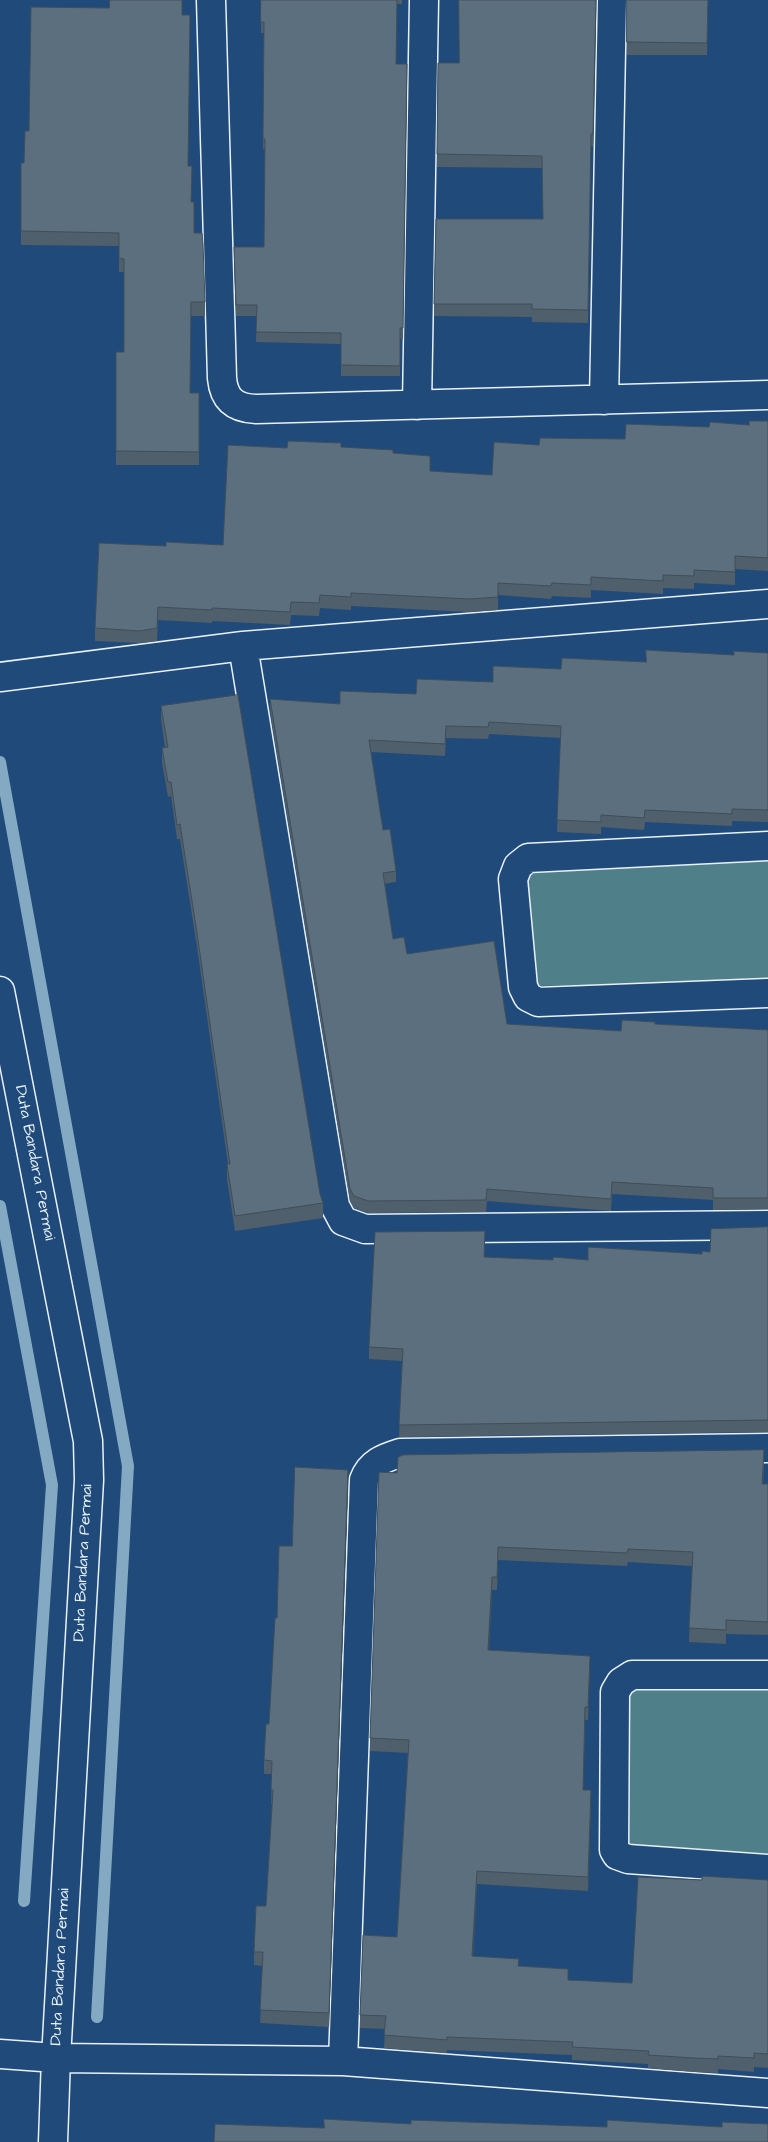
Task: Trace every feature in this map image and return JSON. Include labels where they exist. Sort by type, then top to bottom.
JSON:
[{"type":"street","points":[[211,0],[222,378],[225,394],[234,404],[246,408],[768,396]]},
{"type":"street","points":[[417,405],[424,0]]},
{"type":"street","points":[[604,400],[612,0]]},
{"type":"street","points":[[12,675],[243,646],[768,604]]},
{"type":"street","points":[[243,646],[336,1206],[343,1221],[365,1229],[768,1225]]},
{"type":"street","points":[[768,846],[528,858],[518,866],[512,879],[523,987],[528,997],[538,1002],[768,993]]},
{"type":"street","name":"Duta Bandara Permai","points":[[0,991],[88,1441],[88,1490],[56,2058],[53,2142]]},
{"type":"street","points":[[343,2061],[364,1480],[368,1469],[388,1456],[400,1453],[768,1448]]},
{"type":"street","points":[[768,1675],[632,1675],[621,1682],[615,1692],[614,1850],[617,1855],[628,1859],[768,1869]]},
{"type":"street","points":[[0,2054],[56,2058],[343,2061],[768,2093]]},
{"type":"green space","points":[[768,860],[768,983],[528,986],[525,866]]},
{"type":"green space","points":[[627,1687],[768,1689],[768,1856],[622,1853]]},
{"type":"building","points":[[110,0],[182,0],[182,15],[190,15],[188,166],[192,166],[191,202],[194,202],[194,233],[202,233],[205,302],[191,302],[190,393],[199,393],[199,452],[116,451],[116,352],[124,352],[124,259],[119,258],[119,233],[21,231],[21,163],[24,163],[25,131],[29,131],[31,7],[109,8]]},
{"type":"building","points":[[261,0],[397,0],[396,64],[407,64],[403,328],[400,328],[400,366],[341,365],[341,333],[256,332],[257,305],[236,305],[234,247],[264,247],[264,22],[261,22]]},
{"type":"building","points":[[459,0],[596,0],[593,134],[591,134],[588,310],[532,309],[532,304],[434,304],[436,219],[543,219],[542,156],[437,154],[438,63],[459,63]]},
{"type":"building","points":[[627,0],[708,0],[707,43],[627,42]]},
{"type":"building","points":[[749,421],[768,421],[768,558],[735,556],[735,572],[694,570],[694,576],[663,575],[663,581],[591,577],[591,585],[552,583],[551,586],[498,583],[498,597],[470,599],[351,593],[351,597],[320,595],[319,603],[291,602],[290,612],[158,607],[157,628],[140,631],[95,628],[99,543],[166,546],[166,542],[223,545],[228,445],[287,448],[288,441],[341,443],[341,447],[393,450],[393,453],[430,456],[430,471],[492,475],[494,442],[539,445],[540,438],[625,439],[626,424],[709,427],[710,422],[749,425]]},
{"type":"building","points":[[646,650],[734,655],[734,651],[768,653],[768,810],[732,809],[732,814],[645,810],[644,818],[601,815],[601,822],[557,820],[561,726],[489,722],[488,727],[446,726],[445,744],[369,740],[383,830],[390,829],[396,871],[383,873],[393,939],[404,937],[407,954],[494,941],[507,1024],[621,1031],[622,1020],[655,1022],[655,1024],[768,1030],[768,1198],[713,1198],[713,1188],[612,1182],[611,1199],[487,1189],[486,1200],[368,1201],[354,1196],[350,1189],[270,699],[340,704],[340,691],[416,694],[417,679],[493,682],[493,666],[561,669],[562,658],[646,662]]},
{"type":"building","points":[[238,695],[323,1203],[235,1216],[227,1164],[230,1164],[180,824],[177,825],[171,782],[168,782],[162,748],[168,747],[161,706]]},
{"type":"building","points":[[768,1227],[768,1420],[399,1425],[403,1349],[369,1347],[375,1232],[485,1231],[484,1257],[553,1260],[553,1257],[588,1260],[588,1247],[702,1254],[702,1251],[710,1252],[711,1229]]},
{"type":"building","points":[[764,1450],[762,1484],[768,1484],[768,1622],[726,1620],[726,1630],[689,1628],[693,1552],[628,1549],[627,1553],[498,1547],[497,1577],[492,1577],[488,1650],[590,1656],[588,1707],[585,1707],[583,1790],[591,1790],[588,1877],[477,1871],[472,1956],[519,1959],[518,1966],[568,1969],[568,1980],[632,1983],[638,1877],[702,1880],[702,1876],[768,1880],[768,2054],[754,2053],[754,2058],[718,2056],[718,2059],[694,2058],[648,2055],[649,2051],[572,2047],[573,2042],[447,2037],[447,2040],[384,2035],[386,2016],[360,2015],[363,1935],[397,1937],[409,1740],[370,1738],[379,1472],[397,1473],[398,1457],[403,1455]]},
{"type":"building","points":[[295,1467],[348,1470],[329,2013],[260,2010],[263,1952],[254,1952],[256,1906],[266,1906],[273,1790],[271,1790],[272,1761],[264,1760],[266,1724],[269,1724],[275,1618],[277,1618],[279,1546],[292,1546]]},
{"type":"building","points":[[324,2119],[411,2124],[411,2120],[607,2127],[607,2120],[722,2127],[722,2122],[768,2124],[768,2142],[214,2142],[215,2124],[324,2128]]},
{"type":"waterway","points":[[0,762],[128,1466],[97,2017]]},
{"type":"waterway","points":[[0,1206],[52,1485],[24,1901]]}]
